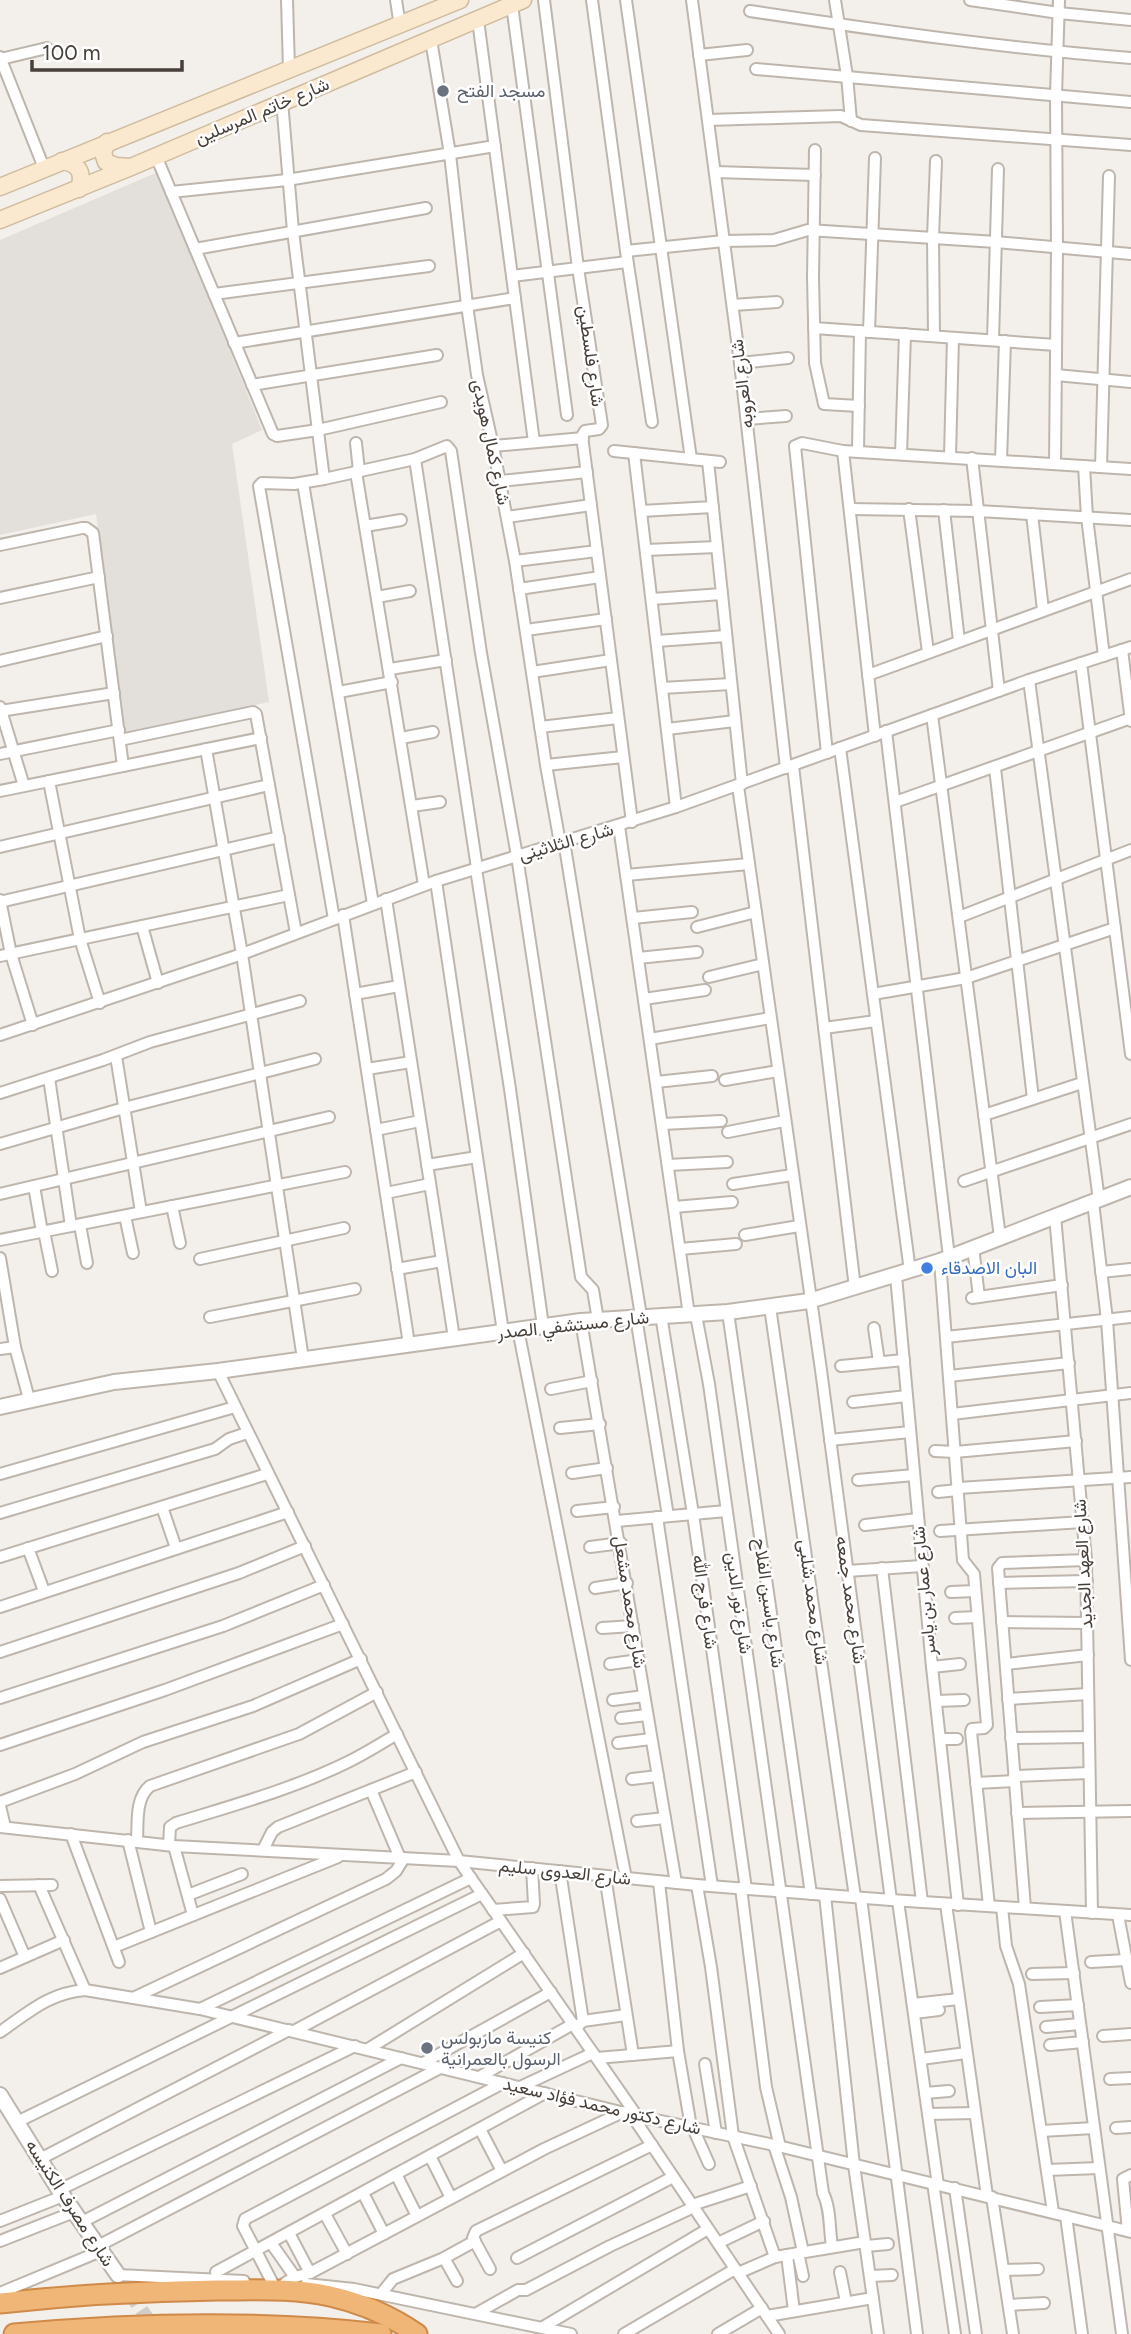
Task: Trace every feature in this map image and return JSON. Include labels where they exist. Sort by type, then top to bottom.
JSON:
[{"type":"highway","points":[[0,2303],[145,2292],[295,2291],[329,2295],[362,2305],[418,2334]]},
{"type":"highway","points":[[14,2334],[73,2329],[206,2325],[279,2326],[382,2334]]},
{"type":"main road","name":"شارع خاتم المرسلين","points":[[0,187],[460,0]]},
{"type":"main road","name":"شارع خاتم المرسلين","points":[[0,220],[79,189],[517,2]]},
{"type":"main road","points":[[107,142],[103,153],[106,162],[131,167]]},
{"type":"main road","points":[[62,161],[78,167],[82,176],[79,189]]},
{"type":"street","points":[[287,0],[289,69]]},
{"type":"street","points":[[397,0],[400,26]]},
{"type":"street","name":"شارع فلسطين","points":[[544,0],[578,268],[602,425],[599,429],[584,432],[583,438]]},
{"type":"street","points":[[592,0],[626,256],[652,422]]},
{"type":"street","points":[[626,0],[691,459]]},
{"type":"street","name":"شارع العروبه","points":[[692,0],[733,305],[855,1288]]},
{"type":"street","points":[[835,0],[851,121]]},
{"type":"street","points":[[970,0],[1131,20]]},
{"type":"street","points":[[1055,464],[1056,95],[1059,0]]},
{"type":"street","points":[[517,2],[567,415]]},
{"type":"street","points":[[750,11],[1057,52],[1131,58]]},
{"type":"street","points":[[478,20],[534,442]]},
{"type":"street","name":"شارع كمال هويدى","points":[[431,40],[450,154],[467,305],[478,375],[515,561],[546,765],[562,842],[638,1317],[712,1886]]},
{"type":"street","points":[[44,168],[5,84],[1,58],[47,48]]},
{"type":"street","points":[[699,55],[747,50]]},
{"type":"street","points":[[756,69],[1131,102]]},
{"type":"street","points":[[282,101],[287,180],[324,479]]},
{"type":"street","points":[[708,120],[841,116],[861,125],[1131,145]]},
{"type":"street","points":[[171,192],[287,180],[495,146]]},
{"type":"street","points":[[816,150],[816,363],[824,404],[859,406]]},
{"type":"street","points":[[156,156],[272,433],[277,436],[318,430],[441,402]]},
{"type":"street","points":[[858,451],[876,158]]},
{"type":"street","points":[[934,337],[933,237],[936,161]]},
{"type":"street","points":[[993,341],[998,169]]},
{"type":"street","points":[[715,172],[815,175]]},
{"type":"street","points":[[1101,467],[1109,176]]},
{"type":"street","points":[[195,249],[426,208]]},
{"type":"street","points":[[512,276],[578,268],[661,247],[774,240],[803,230],[933,237],[1131,254]]},
{"type":"street","points":[[214,294],[429,266]]},
{"type":"street","points":[[234,343],[515,298]]},
{"type":"street","points":[[733,305],[777,302]]},
{"type":"street","points":[[814,328],[1056,345]]},
{"type":"street","points":[[901,454],[905,334]]},
{"type":"street","points":[[950,457],[953,338]]},
{"type":"street","points":[[1001,460],[1005,341]]},
{"type":"street","points":[[252,384],[437,355]]},
{"type":"street","points":[[740,363],[788,358]]},
{"type":"street","points":[[1056,375],[1131,382]]},
{"type":"street","points":[[747,419],[786,416]]},
{"type":"street","points":[[493,446],[583,438],[632,822]]},
{"type":"street","points":[[356,443],[365,526],[424,885]]},
{"type":"street","points":[[827,753],[795,446],[802,443],[843,451],[1131,469]]},
{"type":"street","points":[[409,1344],[355,994],[338,917],[259,490],[262,483],[303,483],[415,459],[443,446],[449,448],[450,452],[481,653],[517,856],[581,1277],[593,1290],[598,1320]]},
{"type":"street","points":[[614,451],[720,463]]},
{"type":"street","points":[[843,451],[874,736]]},
{"type":"street","points":[[634,453],[676,807]]},
{"type":"street","points":[[972,458],[999,691]]},
{"type":"street","points":[[415,459],[510,1088],[543,1326]]},
{"type":"street","name":"شارع محمد جمعه","points":[[708,461],[749,864],[847,1570],[921,2059],[955,2334]]},
{"type":"street","points":[[1084,466],[1087,517],[1104,656]]},
{"type":"street","points":[[500,481],[587,472]]},
{"type":"street","points":[[303,483],[373,904]]},
{"type":"street","points":[[507,517],[591,505]]},
{"type":"street","points":[[641,511],[713,508]]},
{"type":"street","points":[[850,509],[978,511],[1131,520]]},
{"type":"street","points":[[909,509],[928,652]]},
{"type":"street","points":[[944,510],[958,641]]},
{"type":"street","points":[[1032,514],[1042,610]]},
{"type":"street","points":[[365,526],[401,520]]},
{"type":"street","points":[[0,545],[82,528],[93,533],[123,766]]},
{"type":"street","points":[[646,550],[717,547]]},
{"type":"street","points":[[515,561],[597,551]]},
{"type":"street","points":[[0,598],[99,577]]},
{"type":"street","points":[[519,589],[600,578]]},
{"type":"street","points":[[868,675],[1131,579]]},
{"type":"street","points":[[377,597],[410,591]]},
{"type":"street","points":[[652,599],[722,594]]},
{"type":"street","points":[[526,630],[606,619]]},
{"type":"street","points":[[0,661],[107,636]]},
{"type":"street","points":[[657,641],[726,636]]},
{"type":"street","points":[[895,802],[1131,719],[1126,649]]},
{"type":"street","name":"شارع الثلاثينى","points":[[0,1035],[242,954],[424,885],[632,822],[1029,680],[1126,649]]},
{"type":"street","points":[[390,669],[446,660]]},
{"type":"street","points":[[532,672],[611,660]]},
{"type":"street","points":[[1081,663],[1115,928],[1128,1000],[1131,1054]]},
{"type":"street","points":[[1029,680],[1089,1137],[1113,1395],[1125,1477],[1131,1660]]},
{"type":"street","points":[[339,692],[392,682]]},
{"type":"street","points":[[662,688],[731,684]]},
{"type":"street","points":[[24,786],[0,710],[114,693]]},
{"type":"street","points":[[0,754],[253,712],[257,716],[296,933]]},
{"type":"street","points":[[932,715],[1000,1237]]},
{"type":"street","points":[[540,727],[618,718]]},
{"type":"street","points":[[667,729],[735,721]]},
{"type":"street","points":[[886,731],[917,988],[945,1259],[946,1337],[963,1560],[972,1570],[987,1724],[985,1728],[971,1731],[989,1906]]},
{"type":"street","points":[[401,738],[433,732]]},
{"type":"street","points":[[0,791],[261,738]]},
{"type":"street","points":[[840,748],[910,1270]]},
{"type":"street","points":[[206,749],[242,954],[303,1359]]},
{"type":"street","points":[[546,765],[623,757]]},
{"type":"street","points":[[995,768],[1033,1099]]},
{"type":"street","points":[[49,781],[80,939],[100,1003]]},
{"type":"street","points":[[0,847],[270,785]]},
{"type":"street","points":[[412,806],[440,802]]},
{"type":"street","name":"شارع نور الدين","points":[[619,826],[680,1249],[692,1315],[709,1384],[817,2156],[823,2193],[829,2209],[832,2246]]},
{"type":"street","points":[[33,1025],[5,955],[0,901],[279,837]]},
{"type":"street","points":[[959,918],[1131,850]]},
{"type":"street","points":[[626,875],[749,864]]},
{"type":"street","points":[[436,881],[503,1332]]},
{"type":"street","points":[[5,955],[289,895]]},
{"type":"street","points":[[386,899],[454,1338]]},
{"type":"street","points":[[633,918],[692,912]]},
{"type":"street","points":[[697,927],[756,912]]},
{"type":"street","points":[[142,926],[158,983]]},
{"type":"street","points":[[873,994],[966,978],[1115,928]]},
{"type":"street","points":[[638,958],[697,951]]},
{"type":"street","points":[[709,977],[763,964]]},
{"type":"street","points":[[355,994],[399,986]]},
{"type":"street","points":[[644,999],[705,990]]},
{"type":"street","points":[[0,1093],[116,1056],[150,1042],[300,1001]]},
{"type":"street","points":[[650,1039],[770,1018]]},
{"type":"street","points":[[824,1028],[876,1021]]},
{"type":"street","points":[[116,1056],[141,1212]]},
{"type":"street","points":[[0,1144],[124,1108],[315,1059]]},
{"type":"street","points":[[367,1069],[411,1062]]},
{"type":"street","points":[[725,1080],[778,1071]]},
{"type":"street","points":[[656,1082],[712,1076]]},
{"type":"street","points":[[49,1078],[64,1179],[87,1263]]},
{"type":"street","points":[[984,1115],[1082,1083]]},
{"type":"street","points":[[0,1194],[329,1118]]},
{"type":"street","points":[[376,1130],[420,1121]]},
{"type":"street","points":[[663,1124],[721,1121]]},
{"type":"street","points":[[728,1132],[784,1121]]},
{"type":"street","points":[[964,1181],[1131,1124]]},
{"type":"street","points":[[427,1165],[477,1157]]},
{"type":"street","points":[[668,1165],[727,1162]]},
{"type":"street","points":[[0,1240],[345,1172]]},
{"type":"street","points":[[733,1185],[792,1175]]},
{"type":"street","points":[[386,1193],[430,1184]]},
{"type":"street","points":[[34,1186],[52,1271]]},
{"type":"street","name":"شارع مستشفي الصدر","points":[[0,1407],[114,1382],[218,1371],[518,1329],[582,1321],[728,1312],[809,1301],[945,1259],[1131,1186]]},
{"type":"street","points":[[674,1208],[732,1202]]},
{"type":"street","points":[[172,1206],[180,1243]]},
{"type":"street","points":[[125,1216],[132,1253]]},
{"type":"street","name":"شارع العهد الجديد","points":[[1055,1216],[1086,1560],[1092,1913]]},
{"type":"street","points":[[745,1235],[799,1226]]},
{"type":"street","points":[[200,1259],[344,1228]]},
{"type":"street","points":[[680,1249],[736,1244]]},
{"type":"street","points":[[973,1247],[976,1298],[1062,1285]]},
{"type":"street","points":[[397,1269],[442,1261]]},
{"type":"street","points":[[0,1264],[4,1305],[29,1399]]},
{"type":"street","points":[[1101,1272],[1131,1269]]},
{"type":"street","name":"شارع عمار بن ياسر","points":[[895,1276],[932,1667],[958,1905]]},
{"type":"street","points":[[210,1317],[355,1289]]},
{"type":"street","name":"شارع محمد شلبى","points":[[770,1307],[858,1898],[917,2334]]},
{"type":"street","name":"شارع ياسين الفلاح","points":[[728,1312],[811,1894]]},
{"type":"street","name":"شارع فرج الله","points":[[661,1315],[693,1514],[743,1889],[766,2087],[777,2146],[791,2197],[796,2253]]},
{"type":"street","points":[[946,1337],[1131,1317]]},
{"type":"street","name":"شارع محمد مشعل","points":[[582,1321],[676,1883]]},
{"type":"street","points":[[874,1328],[878,1362]]},
{"type":"street","points":[[518,1329],[626,1878]]},
{"type":"street","points":[[0,1349],[15,1347]]},
{"type":"street","points":[[841,1366],[904,1360]]},
{"type":"street","points":[[949,1376],[1069,1363]]},
{"type":"street","points":[[218,1371],[459,1861],[577,2025],[630,2114],[779,2334]]},
{"type":"street","points":[[551,1389],[592,1381]]},
{"type":"street","points":[[952,1414],[1131,1394]]},
{"type":"street","points":[[853,1402],[907,1396]]},
{"type":"street","points":[[0,1474],[235,1407]]},
{"type":"street","points":[[560,1428],[600,1424]]},
{"type":"street","points":[[830,1440],[910,1432]]},
{"type":"street","points":[[0,1513],[215,1449],[229,1439],[247,1433]]},
{"type":"street","points":[[935,1451],[1076,1441]]},
{"type":"street","points":[[572,1474],[607,1468]]},
{"type":"street","points":[[0,1557],[267,1474]]},
{"type":"street","points":[[859,1480],[914,1475]]},
{"type":"street","points":[[938,1492],[1125,1477]]},
{"type":"street","points":[[162,1507],[176,1549]]},
{"type":"street","points":[[577,1511],[614,1507]]},
{"type":"street","points":[[617,1521],[726,1511]]},
{"type":"street","points":[[0,1607],[288,1512]]},
{"type":"street","points":[[865,1525],[918,1519]]},
{"type":"street","points":[[940,1531],[1083,1521]]},
{"type":"street","points":[[590,1547],[621,1543]]},
{"type":"street","points":[[0,1651],[239,1573],[305,1546]]},
{"type":"street","points":[[28,1548],[44,1591]]},
{"type":"street","points":[[1024,1908],[999,1583],[1000,1564],[1086,1560]]},
{"type":"street","points":[[847,1570],[922,1566]]},
{"type":"street","points":[[882,1568],[922,1902]]},
{"type":"street","points":[[999,1583],[1087,1581]]},
{"type":"street","points":[[595,1588],[627,1583]]},
{"type":"street","points":[[0,1698],[223,1626],[324,1585]]},
{"type":"street","points":[[951,1592],[975,1591]]},
{"type":"street","points":[[955,1618],[977,1617]]},
{"type":"street","points":[[1002,1622],[1087,1623]]},
{"type":"street","points":[[0,1745],[165,1690],[344,1624]]},
{"type":"street","points":[[602,1628],[633,1626]]},
{"type":"street","points":[[1006,1664],[1087,1654]]},
{"type":"street","points":[[2,1827],[0,1804],[75,1774],[143,1742],[253,1706],[360,1659]]},
{"type":"street","points":[[610,1664],[639,1660]]},
{"type":"street","points":[[932,1667],[960,1664]]},
{"type":"street","points":[[151,1932],[132,1840],[145,1790],[299,1734],[377,1692]]},
{"type":"street","points":[[1008,1699],[1088,1694]]},
{"type":"street","points":[[612,1700],[644,1696]]},
{"type":"street","points":[[936,1701],[964,1700]]},
{"type":"street","points":[[621,1718],[647,1715]]},
{"type":"street","points":[[193,1915],[172,1845],[170,1827],[349,1762],[397,1734]]},
{"type":"street","points":[[1011,1738],[1088,1737]]},
{"type":"street","points":[[618,1743],[651,1739]]},
{"type":"street","points":[[940,1739],[957,1739]]},
{"type":"street","points":[[263,1850],[272,1832],[278,1827],[416,1772]]},
{"type":"street","points":[[976,1783],[1089,1773]]},
{"type":"street","points":[[632,1779],[658,1776]]},
{"type":"street","points":[[133,1998],[386,1879],[396,1871],[402,1858],[371,1790]]},
{"type":"street","points":[[1017,1813],[1131,1811]]},
{"type":"street","points":[[636,1821],[665,1818]]},
{"type":"street","name":"شارع العدوى سليم","points":[[2,1827],[172,1845],[459,1861],[743,1889],[1131,1915]]},
{"type":"street","points":[[71,1834],[119,1962]]},
{"type":"street","points":[[114,1947],[344,1854]]},
{"type":"street","points":[[493,1910],[533,1907],[532,1868]]},
{"type":"street","points":[[560,1871],[577,2025]]},
{"type":"street","points":[[188,1895],[242,1874]]},
{"type":"street","points":[[605,1876],[633,2055]]},
{"type":"street","points":[[200,2009],[471,1878]]},
{"type":"street","points":[[659,1882],[678,2051],[692,2127],[709,2164]]},
{"type":"street","points":[[39,1885],[85,1990]]},
{"type":"street","points":[[0,1886],[52,1885]]},
{"type":"street","points":[[697,1885],[711,1967],[733,2136],[775,2257]]},
{"type":"street","points":[[17,2122],[482,1894]]},
{"type":"street","points":[[825,1895],[854,2165],[878,2334]]},
{"type":"street","points":[[0,1899],[24,1957]]},
{"type":"street","points":[[946,1904],[975,2113],[1005,2270],[1013,2334]]},
{"type":"street","points":[[1002,1907],[1006,1946],[1019,1984],[1053,2213]]},
{"type":"street","points":[[1065,1911],[1122,2334]]},
{"type":"street","points":[[1118,1914],[1131,1983]]},
{"type":"street","points":[[40,2159],[501,1921]]},
{"type":"street","points":[[0,1968],[64,1940]]},
{"type":"street","points":[[368,2049],[524,1953]]},
{"type":"street","points":[[1091,1962],[1126,1960]]},
{"type":"street","points":[[1032,1975],[1074,1973]]},
{"type":"street","name":"شارع دكتور محمد فؤاد سعيد","points":[[0,2032],[61,1993],[85,1990],[200,2009],[630,2114],[777,2146],[1130,2231]]},
{"type":"street","points":[[423,2063],[551,1992]]},
{"type":"street","points":[[913,2009],[959,1999]]},
{"type":"street","points":[[1041,2007],[1078,2005]]},
{"type":"street","points":[[913,2009],[939,2010]]},
{"type":"street","points":[[479,2077],[577,2025],[626,2015]]},
{"type":"street","points":[[1046,2026],[1080,2024]]},
{"type":"street","points":[[1103,2036],[1131,2034]]},
{"type":"street","points":[[1050,2045],[1083,2042]]},
{"type":"street","points":[[0,2221],[355,2046]]},
{"type":"street","points":[[520,2087],[595,2055],[678,2051]]},
{"type":"street","points":[[921,2059],[966,2053]]},
{"type":"street","points":[[0,2241],[78,2217],[401,2058]]},
{"type":"street","points":[[705,2064],[716,2133]]},
{"type":"street","points":[[0,2293],[100,2248],[440,2068]]},
{"type":"street","points":[[1110,2079],[1131,2078]]},
{"type":"street","points":[[272,2282],[243,2226],[244,2219],[503,2083]]},
{"type":"street","points":[[925,2093],[949,2091]]},
{"type":"street","points":[[216,2272],[544,2093]]},
{"type":"street","name":"شارع مصرف الكنيسه","points":[[0,2095],[61,2193],[118,2275]]},
{"type":"street","points":[[928,2114],[975,2113]]},
{"type":"street","points":[[118,2275],[272,2282],[290,2280],[347,2254],[502,2171],[630,2114]]},
{"type":"street","points":[[1116,2128],[1131,2127]]},
{"type":"street","points":[[1041,2130],[1094,2128]]},
{"type":"street","points":[[480,2129],[502,2171]]},
{"type":"street","points":[[381,2294],[393,2279],[444,2258],[475,2236],[652,2144]]},
{"type":"street","points":[[430,2156],[451,2198]]},
{"type":"street","points":[[1047,2170],[1099,2168]]},
{"type":"street","points":[[396,2174],[416,2216]]},
{"type":"street","points":[[1130,2231],[1123,2179],[1131,2175]]},
{"type":"street","points":[[517,2258],[673,2176]]},
{"type":"street","points":[[477,2313],[518,2290],[526,2290],[693,2206],[751,2186]]},
{"type":"street","points":[[955,2189],[976,2334]]},
{"type":"street","points":[[363,2193],[384,2234]]},
{"type":"street","points":[[324,2214],[347,2254]]},
{"type":"street","points":[[1066,2216],[1082,2334]]},
{"type":"street","points":[[718,2243],[764,2221]]},
{"type":"street","points":[[543,2327],[708,2229]]},
{"type":"street","points":[[289,2233],[310,2273]]},
{"type":"street","points":[[475,2236],[490,2269]]},
{"type":"street","points":[[271,2243],[290,2280]]},
{"type":"street","points":[[624,2334],[736,2271],[775,2257],[832,2246],[888,2244]]},
{"type":"street","points":[[796,2253],[803,2276]]},
{"type":"street","points":[[794,2311],[796,2253]]},
{"type":"street","points":[[444,2258],[457,2281]]},
{"type":"street","points":[[1005,2270],[1038,2269]]},
{"type":"street","points":[[840,2272],[846,2302]]},
{"type":"street","points":[[870,2276],[892,2275]]},
{"type":"street","points":[[290,2280],[381,2294],[571,2334]]},
{"type":"street","points":[[718,2334],[764,2312],[794,2311],[846,2302],[889,2307]]},
{"type":"street","points":[[1009,2305],[1044,2303]]},
{"type":"shaded area","points":[[158,172],[262,430],[232,444],[269,702],[126,733],[96,514],[0,535],[0,240]]},
{"type":"tunnel","points":[[118,2275],[155,2330]]},
{"type":"place","name":"مسجد الفتح","points":[[443,91]]},
{"type":"place","name":"البان الاصدقاء","points":[[927,1268]]},
{"type":"place","name":"كنيسة ماربولس الرسول بالعمرانية","points":[[427,2048]]}]
